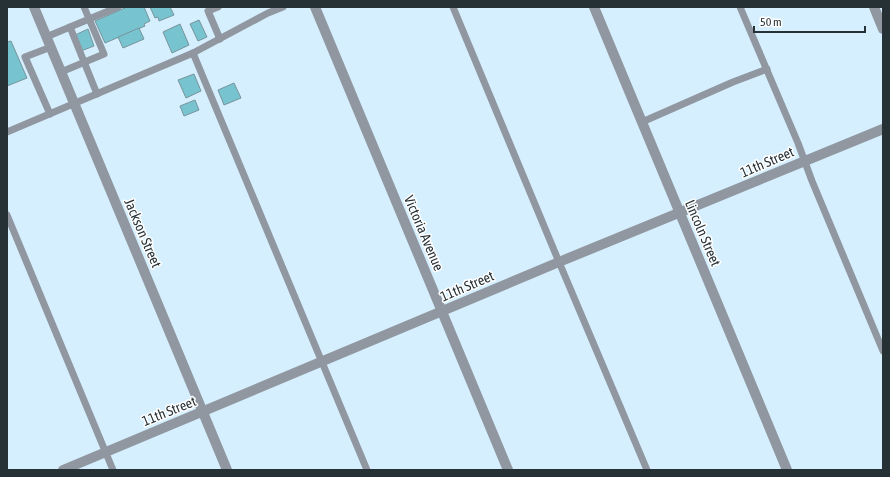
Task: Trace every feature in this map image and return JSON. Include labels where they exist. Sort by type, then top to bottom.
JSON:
[{"type":"street","name":"Jackson Street","points":[[34,7],[227,470]]},
{"type":"street","name":"Victoria Avenue","points":[[315,7],[508,470]]},
{"type":"street","name":"Lincoln Street","points":[[594,7],[787,470]]},
{"type":"street","points":[[874,7],[883,28]]},
{"type":"street","name":"11th Street","points":[[63,470],[559,262],[680,214],[883,129]]},
{"type":"lane","points":[[61,72],[104,54],[84,7]]},
{"type":"lane","points":[[46,37],[118,7]]},
{"type":"lane","points":[[218,7],[208,11],[220,39]]},
{"type":"lane","points":[[7,132],[193,54],[268,13],[283,7]]},
{"type":"lane","points":[[453,7],[647,470]]},
{"type":"lane","points":[[740,7],[798,143],[812,181],[883,351]]},
{"type":"lane","points":[[70,27],[97,94]]},
{"type":"lane","points":[[50,114],[25,57],[51,47]]},
{"type":"lane","points":[[193,54],[367,470]]},
{"type":"lane","points":[[642,122],[733,82],[767,69]]},
{"type":"lane","points":[[7,215],[113,470]]},
{"type":"building","points":[[127,7],[144,7],[150,21],[144,24],[145,26],[105,43],[95,21]]},
{"type":"building","points":[[150,7],[170,7],[174,15],[159,21],[158,17],[155,18]]},
{"type":"building","points":[[199,20],[207,37],[198,41],[190,24]]},
{"type":"building","points":[[180,24],[189,45],[172,53],[163,32]]},
{"type":"building","points":[[139,28],[144,39],[123,48],[118,37]]},
{"type":"building","points":[[88,29],[94,46],[81,51],[75,35]]},
{"type":"building","points":[[11,41],[27,78],[7,86],[7,42]]},
{"type":"building","points":[[194,74],[201,91],[186,98],[178,80]]},
{"type":"building","points":[[234,83],[241,98],[224,105],[218,90]]},
{"type":"building","points":[[195,100],[199,110],[184,116],[180,106]]}]
